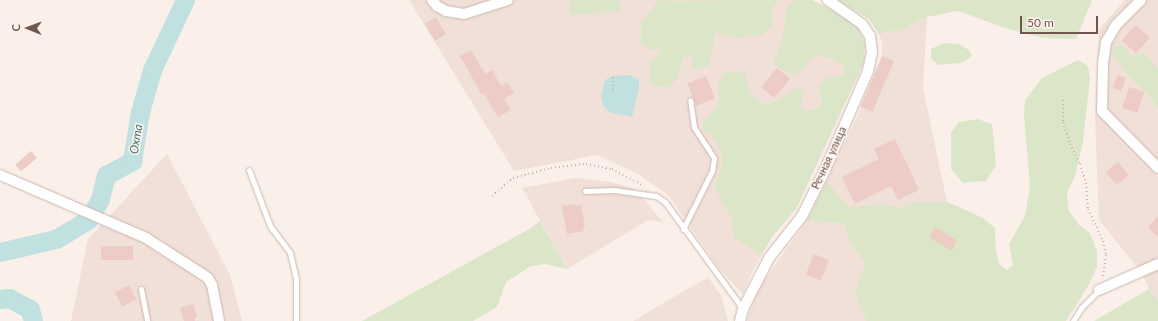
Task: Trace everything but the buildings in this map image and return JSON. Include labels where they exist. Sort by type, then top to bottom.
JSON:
[{"type":"street","points":[[432,0],[437,6],[446,11],[464,14],[508,0]]},
{"type":"street","name":"Речная улица","points":[[740,321],[743,308],[769,258],[802,216],[825,170],[868,71],[872,52],[870,36],[862,24],[828,0]]},
{"type":"street","points":[[1140,0],[1116,25],[1106,42],[1103,64],[1102,111],[1158,168]]},
{"type":"street","points":[[0,176],[146,238],[208,278],[212,286],[219,321]]},
{"type":"street","points":[[1099,290],[1158,264]]},
{"type":"lane","points":[[684,229],[712,171],[714,158],[694,127],[690,100]]},
{"type":"lane","points":[[249,170],[270,226],[290,253],[296,280],[296,321]]},
{"type":"lane","points":[[585,191],[614,190],[656,196],[665,202],[743,308]]},
{"type":"lane","points":[[141,289],[147,321]]},
{"type":"lane","points":[[1073,321],[1081,308],[1099,290]]},
{"type":"path","points":[[613,76],[613,90]]},
{"type":"path","points":[[1063,100],[1063,122],[1070,144],[1080,164],[1086,183],[1088,209],[1103,241],[1106,255],[1104,272],[1099,290]]},
{"type":"path","points":[[492,196],[513,178],[551,168],[586,164],[612,169],[639,182],[656,196]]},
{"type":"shaded area","points":[[409,0],[812,0],[839,14],[858,28],[865,43],[864,62],[796,209],[772,237],[753,270],[743,294],[720,270],[669,196],[638,174],[597,155],[514,171]]},
{"type":"shaded area","points":[[1125,0],[1158,0],[1158,301],[1149,289],[1142,273],[1099,220],[1095,118],[1099,29]]},
{"type":"shaded area","points":[[927,17],[923,88],[947,202],[983,218],[998,321],[747,321],[757,290],[807,220],[862,107],[882,56],[882,43],[879,34],[903,29]]},
{"type":"shaded area","points":[[167,154],[230,275],[242,321],[71,321],[88,239]]},
{"type":"shaded area","points":[[575,178],[611,182],[635,189],[663,222],[648,220],[567,269],[522,188]]},
{"type":"shaded area","points":[[708,277],[722,297],[728,321],[633,321]]},
{"type":"green space","points":[[569,0],[620,0],[621,11],[570,15]]},
{"type":"green space","points":[[659,0],[779,0],[771,10],[773,24],[762,35],[752,35],[739,38],[716,33],[708,66],[692,69],[692,55],[683,58],[678,77],[669,88],[649,83],[651,72],[649,61],[660,57],[660,49],[651,50],[641,44],[641,22]]},
{"type":"green space","points":[[794,0],[812,0],[839,14],[858,28],[865,43],[864,62],[796,209],[772,237],[762,254],[734,238],[731,216],[721,201],[715,184],[722,167],[721,151],[712,137],[703,129],[703,121],[717,107],[719,97],[718,84],[725,72],[740,71],[746,75],[749,93],[763,104],[777,101],[795,88],[804,89],[801,105],[805,111],[818,108],[822,101],[818,87],[827,78],[843,76],[844,66],[833,59],[819,55],[808,61],[797,75],[785,71],[773,64],[782,41],[787,6]]},
{"type":"green space","points":[[837,0],[1092,0],[1076,39],[1043,38],[1008,29],[958,11],[927,17],[903,29],[879,34],[869,19]]},
{"type":"green space","points":[[944,43],[959,44],[969,50],[972,56],[962,63],[939,65],[931,59],[931,49]]},
{"type":"green space","points":[[1121,45],[1133,56],[1146,54],[1158,69],[1158,107],[1126,73],[1112,51],[1114,47]]},
{"type":"green space","points":[[1078,60],[1088,66],[1090,79],[1083,141],[1075,176],[1067,193],[1069,211],[1079,225],[1090,233],[1097,251],[1097,267],[1087,288],[1066,321],[867,321],[855,295],[865,263],[851,244],[844,223],[807,220],[827,182],[849,207],[881,204],[901,208],[915,202],[947,202],[983,218],[995,228],[996,250],[999,264],[1007,270],[1013,265],[1009,244],[1025,216],[1030,186],[1024,116],[1025,100],[1042,78]]},
{"type":"green space","points":[[978,119],[992,124],[996,165],[986,181],[963,183],[951,169],[951,133],[959,122]]},
{"type":"green space","points":[[540,221],[567,269],[545,264],[531,266],[506,282],[497,307],[473,321],[362,321],[531,228]]},
{"type":"green space","points":[[1149,289],[1158,301],[1158,321],[1094,321]]},
{"type":"water","points":[[630,75],[639,80],[639,89],[632,117],[609,112],[603,105],[601,97],[605,80],[613,76]]},
{"type":"waterway","name":"Охта","points":[[0,252],[56,239],[88,220],[100,199],[106,175],[132,161],[140,112],[152,70],[185,0]]},
{"type":"waterway","name":"Охта","points":[[0,299],[9,298],[30,309],[33,321]]}]
